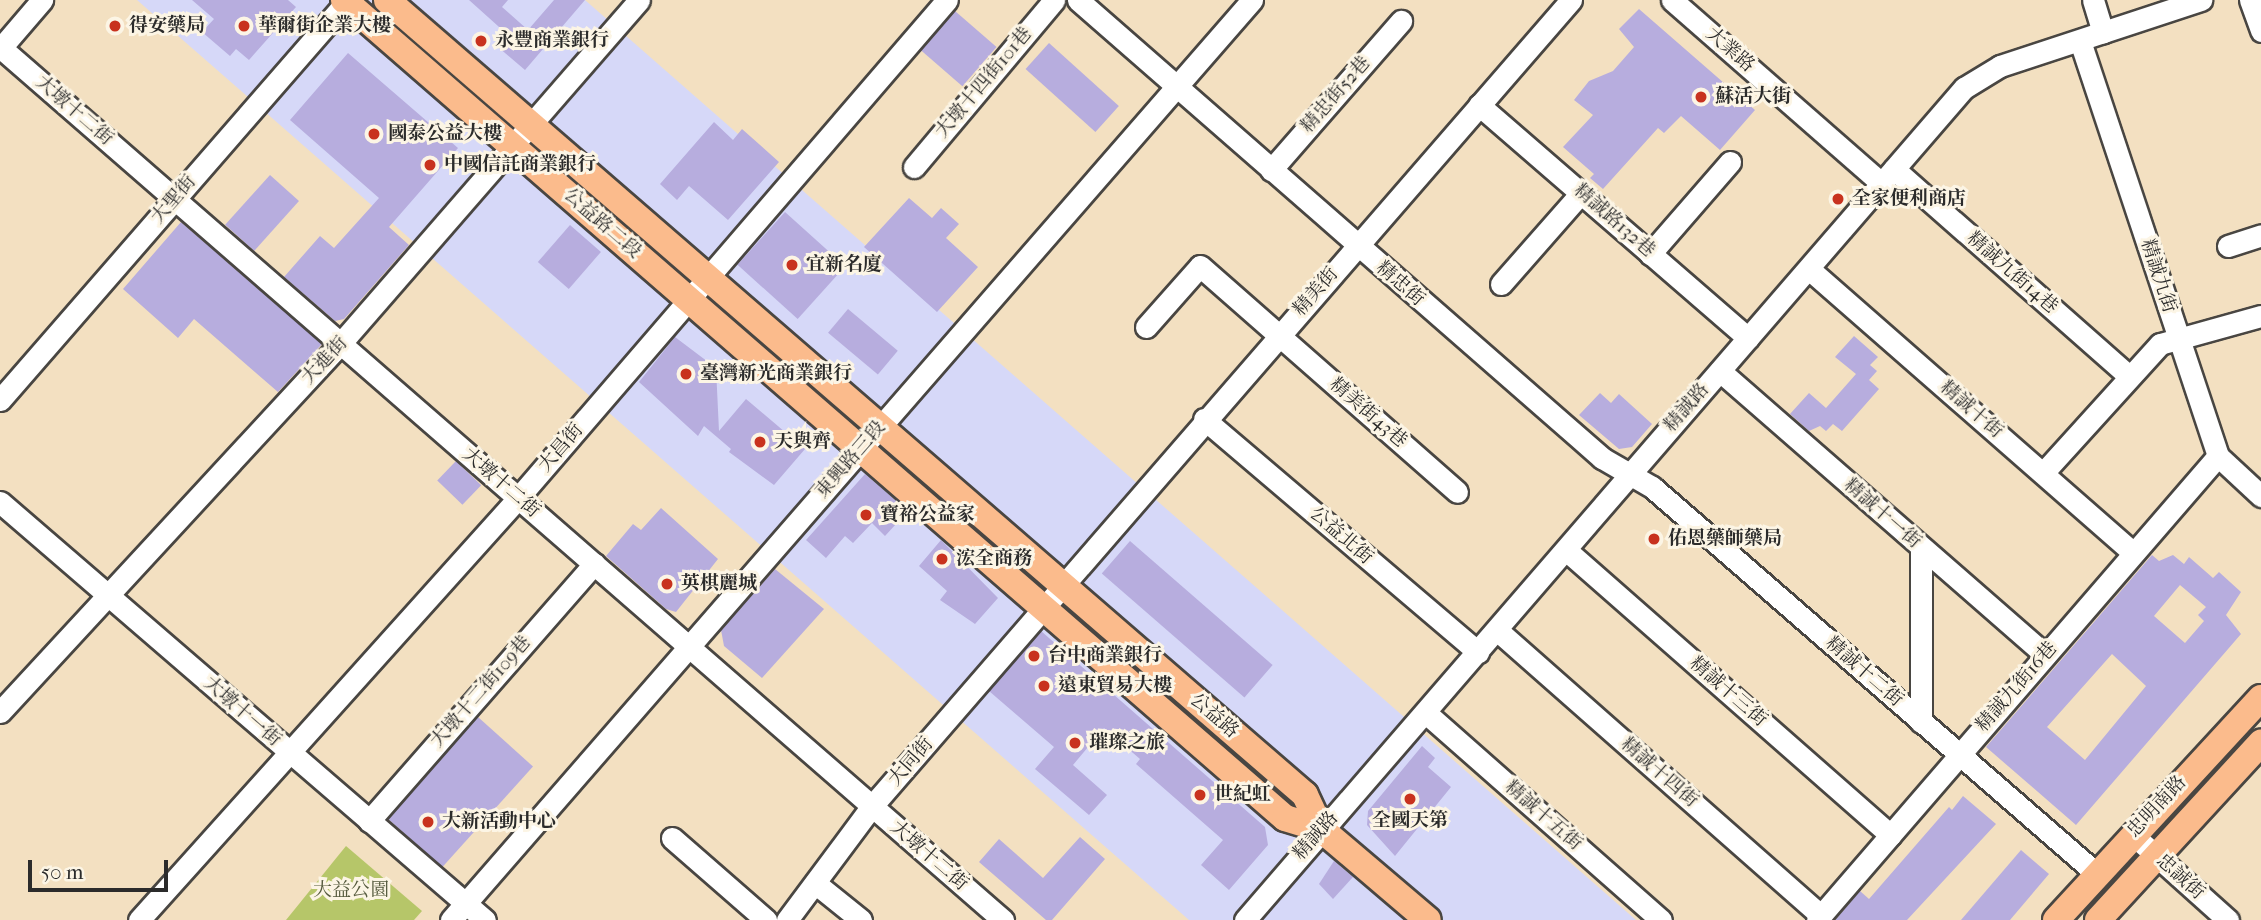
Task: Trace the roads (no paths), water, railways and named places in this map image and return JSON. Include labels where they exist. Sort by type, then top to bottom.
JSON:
[{"type":"main road","name":"公益路二段","points":[[387,0],[879,427]]},
{"type":"main road","name":"公益路二段","points":[[346,1],[858,451]]},
{"type":"main road","name":"公益路","points":[[879,427],[1305,795],[1321,829]]},
{"type":"main road","name":"公益路","points":[[858,451],[1285,818],[1321,829],[1428,920]]},
{"type":"main road","name":"忠明南路","points":[[2056,920],[2132,834],[2261,698]]},
{"type":"main road","name":"忠明南路","points":[[2098,920],[2261,743]]},
{"type":"street","points":[[0,48],[41,0]]},
{"type":"street","name":"大進街","points":[[0,712],[341,344],[639,0]]},
{"type":"street","name":"大昌街","points":[[139,920],[518,498],[947,0]]},
{"type":"street","name":"大墩十四街101巷","points":[[914,167],[1054,0]]},
{"type":"street","name":"精忠街","points":[[1077,0],[1356,246],[1602,458],[1628,475]]},
{"type":"street","name":"東興路三段","points":[[450,920],[1252,0]]},
{"type":"street","name":"精美街","points":[[1063,585],[1204,419],[1571,0]]},
{"type":"street","points":[[2093,0],[2103,32]]},
{"type":"street","name":"精誠路","points":[[1245,920],[1964,88],[1982,75],[2201,0]]},
{"type":"street","points":[[2250,0],[2261,31]]},
{"type":"street","name":"大聖街","points":[[0,400],[346,1]]},
{"type":"street","name":"大業路","points":[[1687,5],[1888,177]]},
{"type":"street","name":"精忠街52巷","points":[[1270,170],[1401,20]]},
{"type":"street","name":"精誠九街","points":[[2080,40],[2218,456],[2261,496]]},
{"type":"street","name":"大墩十二街","points":[[0,48],[1003,920]]},
{"type":"street","name":"精誠路132巷","points":[[1479,105],[1748,338]]},
{"type":"street","points":[[1650,254],[1730,162]]},
{"type":"street","name":"精誠九街14巷","points":[[1888,177],[2129,376]]},
{"type":"street","points":[[1501,284],[1581,193]]},
{"type":"street","points":[[2228,246],[2261,235]]},
{"type":"street","name":"精美街43巷","points":[[1146,327],[1200,266],[1457,492]]},
{"type":"street","name":"精誠十街","points":[[1809,269],[2133,553]]},
{"type":"street","points":[[2043,473],[2160,344],[2261,316]]},
{"type":"street","name":"精誠十一街","points":[[1720,370],[2045,655]]},
{"type":"street","name":"公益北街","points":[[1204,419],[1478,652]]},
{"type":"street","name":"精誠九街16巷","points":[[1819,918],[2218,456]]},
{"type":"street","name":"精誠十二街","points":[[1628,475],[1652,487],[2097,874]]},
{"type":"street","name":"大墩十一街","points":[[0,502],[485,920]]},
{"type":"street","points":[[1921,549],[1921,722]]},
{"type":"street","name":"精誠十三街","points":[[1566,550],[1890,835]]},
{"type":"street","name":"大墩十二街109巷","points":[[369,821],[594,564]]},
{"type":"street","points":[[1043,610],[1063,585]]},
{"type":"street","name":"大同街","points":[[787,920],[872,806],[1043,610]]},
{"type":"street","name":"精誠十四街","points":[[1496,630],[1819,918]]},
{"type":"street","name":"精誠十五街","points":[[1426,713],[1661,920]]},
{"type":"street","name":"忠誠街","points":[[2132,834],[2228,920]]},
{"type":"street","points":[[672,838],[766,920]]},
{"type":"street","points":[[814,883],[861,920]]},
{"type":"place","name":"得安藥局","points":[[115,26]]},
{"type":"place","name":"華爾街企業大樓","points":[[244,26]]},
{"type":"place","name":"永豐商業銀行","points":[[481,41]]},
{"type":"place","name":"蘇活大街","points":[[1701,97]]},
{"type":"place","name":"國泰公益大樓","points":[[374,134]]},
{"type":"place","name":"中國信託商業銀行","points":[[430,165]]},
{"type":"place","name":"全家便利商店","points":[[1838,199]]},
{"type":"place","name":"宜新名廈","points":[[792,265]]},
{"type":"place","name":"臺灣新光商業銀行","points":[[686,374]]},
{"type":"place","name":"天與齊","points":[[760,442]]},
{"type":"place","name":"寶裕公益家","points":[[866,515]]},
{"type":"place","name":"佑恩藥師藥局","points":[[1654,539]]},
{"type":"place","name":"浤全商務","points":[[942,559]]},
{"type":"place","name":"英棋麗城","points":[[667,584]]},
{"type":"place","name":"台中商業銀行","points":[[1034,656]]},
{"type":"place","name":"遠東貿易大樓","points":[[1044,686]]},
{"type":"place","name":"璀璨之旅","points":[[1075,743]]},
{"type":"place","name":"世紀虹","points":[[1200,795]]},
{"type":"place","name":"全國天第","points":[[1410,799]]},
{"type":"place","name":"大新活動中心","points":[[428,822]]},
{"type":"park label","name":"大益公園","points":[[351,891]]}]
